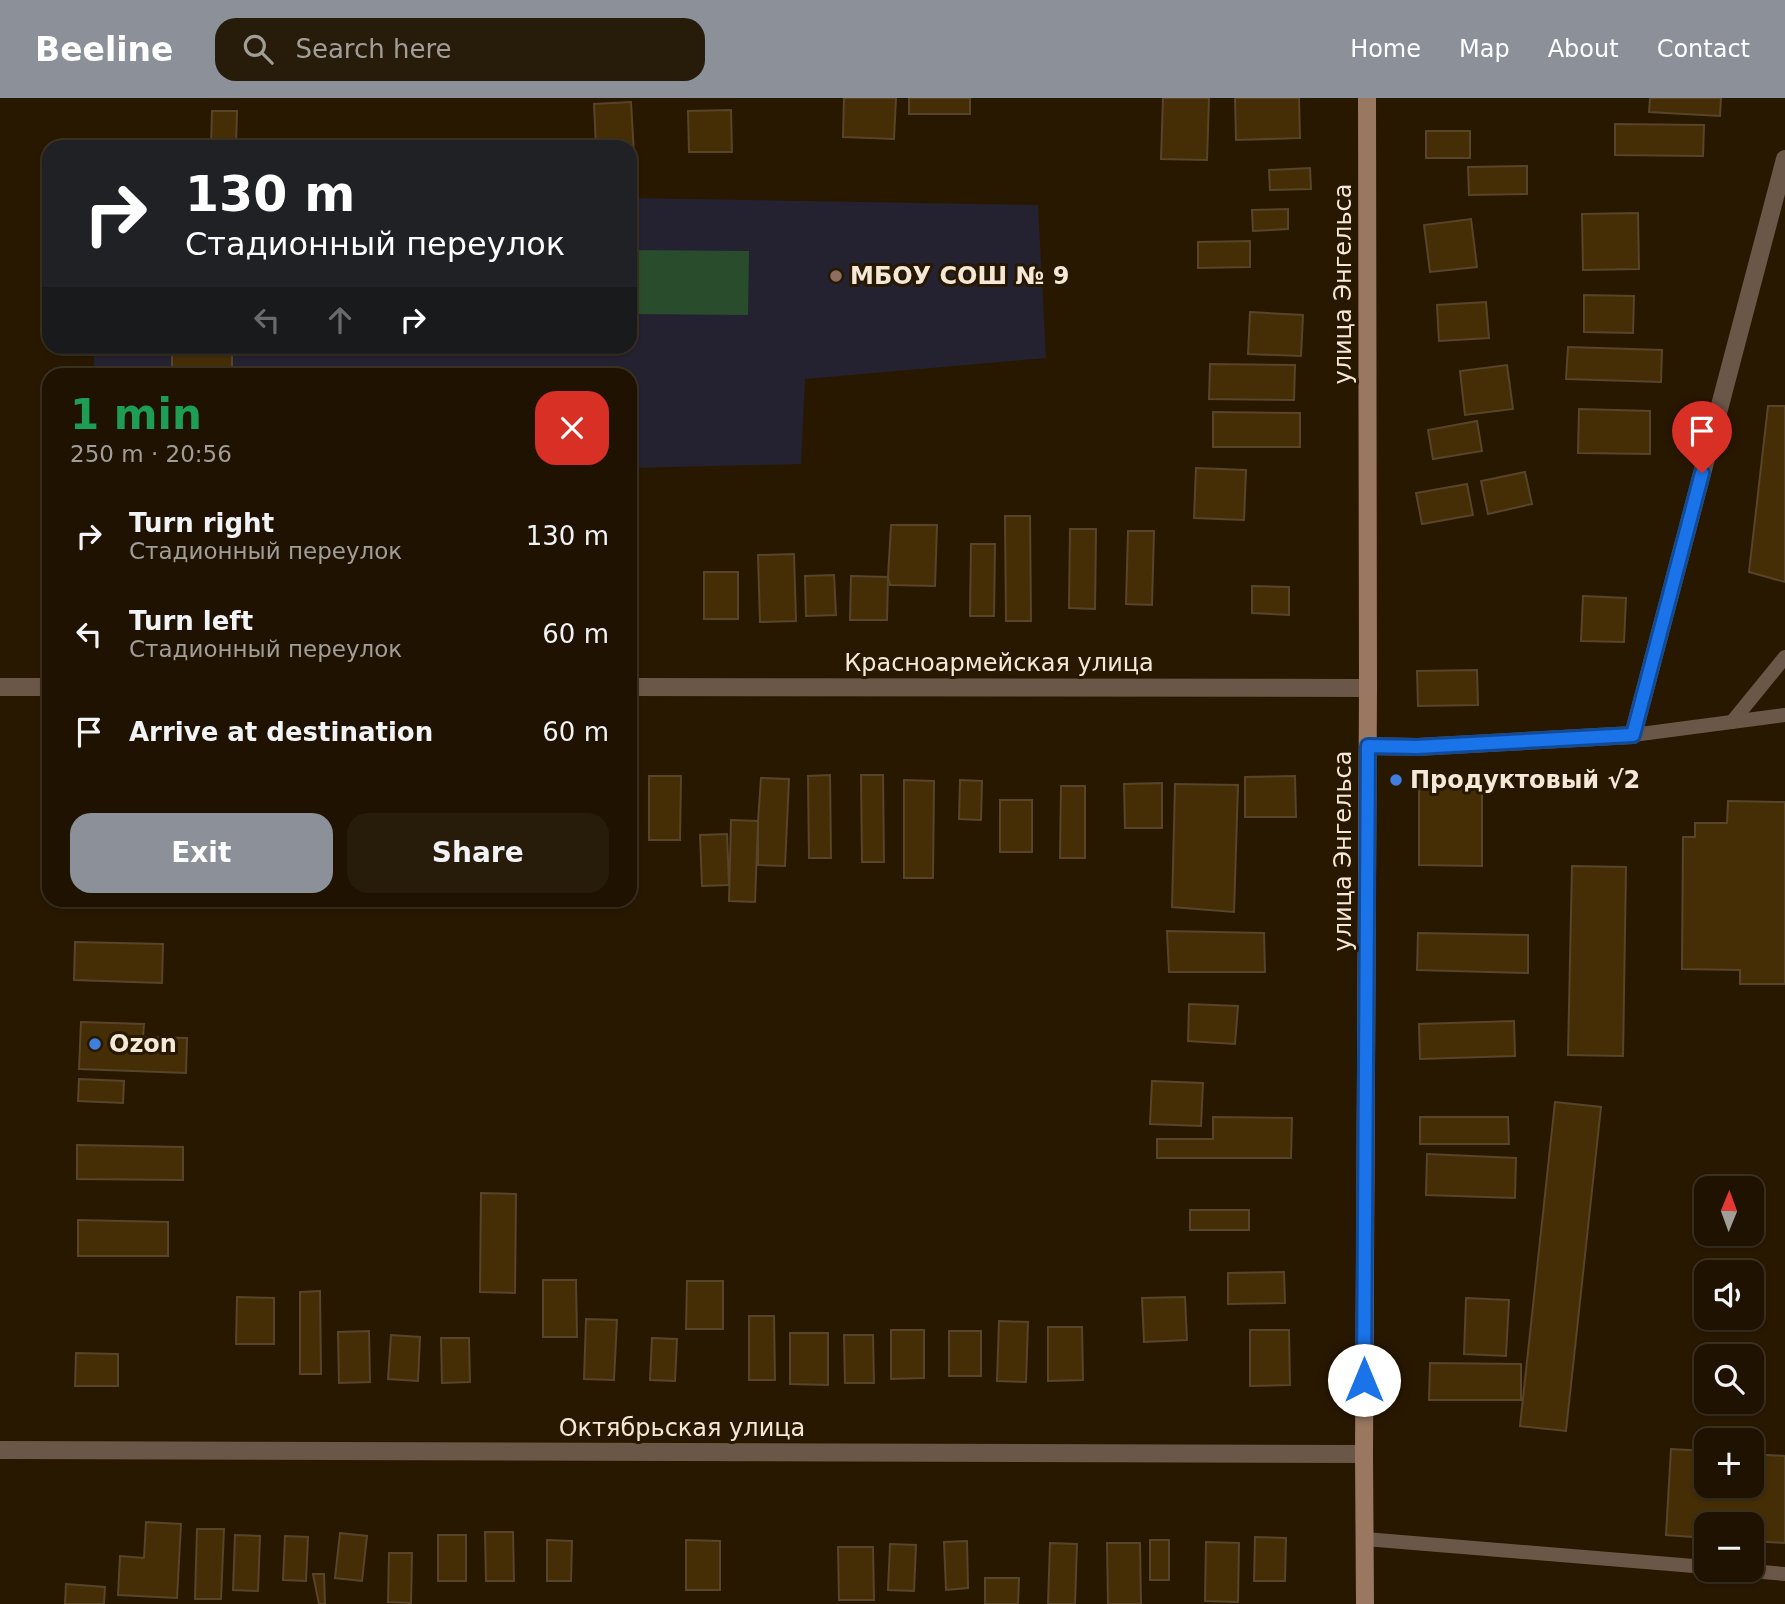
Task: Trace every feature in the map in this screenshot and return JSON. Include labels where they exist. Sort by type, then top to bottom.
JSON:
[{"type":"main road","name":"улица Энгельса","points":[[1365,1604],[1367,98]]},
{"type":"street","points":[[1368,746],[1417,747],[1633,735],[1785,159]]},
{"type":"street","points":[[0,687],[42,687]]},
{"type":"street","name":"Красноармейская улица","points":[[637,687],[1368,688]]},
{"type":"street","name":"Октябрьская улица","points":[[0,1450],[1364,1454]]},
{"type":"lane","points":[[1731,722],[1785,657]]},
{"type":"lane","points":[[1633,735],[1785,715]]},
{"type":"lane","points":[[1365,1539],[1694,1566]]},
{"type":"lane","points":[[1764,1572],[1785,1574]]},
{"type":"shaded area","name":"МБОУ СОШ № 9","points":[[637,198],[1038,205],[1046,358],[805,379],[801,464],[637,468],[637,368],[94,368],[94,354],[637,354]]},
{"type":"green space","points":[[637,250],[749,251],[748,315],[637,314]]},
{"type":"building","points":[[844,98],[896,98],[894,139],[843,137]]},
{"type":"building","points":[[909,98],[970,98],[970,114],[909,114]]},
{"type":"building","points":[[1163,98],[1209,98],[1207,160],[1161,159]]},
{"type":"building","points":[[1235,98],[1299,98],[1300,138],[1236,140]]},
{"type":"building","points":[[1650,98],[1721,98],[1720,116],[1649,112]]},
{"type":"building","points":[[631,102],[633,140],[596,140],[594,104]]},
{"type":"building","points":[[731,110],[732,152],[689,152],[688,111]]},
{"type":"building","points":[[212,111],[237,111],[236,140],[211,140]]},
{"type":"building","points":[[1615,124],[1704,125],[1703,156],[1615,155]]},
{"type":"building","points":[[1426,131],[1470,131],[1470,158],[1426,158]]},
{"type":"building","points":[[1527,166],[1527,194],[1469,195],[1468,167]]},
{"type":"building","points":[[1310,168],[1311,189],[1270,190],[1269,170]]},
{"type":"building","points":[[1288,209],[1288,229],[1253,231],[1252,210]]},
{"type":"building","points":[[1638,213],[1639,269],[1583,270],[1582,214]]},
{"type":"building","points":[[1471,219],[1477,267],[1430,272],[1424,225]]},
{"type":"building","points":[[1250,241],[1250,267],[1198,268],[1198,242]]},
{"type":"building","points":[[1584,295],[1634,296],[1633,333],[1584,332]]},
{"type":"building","points":[[1486,302],[1489,338],[1439,341],[1437,305]]},
{"type":"building","points":[[1250,312],[1303,315],[1301,356],[1248,354]]},
{"type":"building","points":[[1568,347],[1662,350],[1661,382],[1566,379]]},
{"type":"building","points":[[172,354],[232,354],[232,368],[172,368]]},
{"type":"building","points":[[1210,364],[1295,365],[1294,400],[1209,399]]},
{"type":"building","points":[[1507,365],[1513,409],[1465,415],[1460,371]]},
{"type":"building","points":[[1768,406],[1785,406],[1785,582],[1749,572]]},
{"type":"building","points":[[1579,409],[1650,411],[1650,454],[1578,453]]},
{"type":"building","points":[[1213,412],[1300,413],[1300,447],[1213,447]]},
{"type":"building","points":[[1477,421],[1482,451],[1433,459],[1428,430]]},
{"type":"building","points":[[1196,468],[1246,470],[1244,520],[1194,518]]},
{"type":"building","points":[[1525,472],[1532,504],[1488,514],[1481,481]]},
{"type":"building","points":[[1467,484],[1473,515],[1422,524],[1416,493]]},
{"type":"building","points":[[1005,516],[1030,516],[1031,621],[1006,621]]},
{"type":"building","points":[[891,525],[937,525],[935,586],[890,585],[888,577]]},
{"type":"building","points":[[1070,529],[1096,529],[1095,609],[1069,608]]},
{"type":"building","points":[[1128,531],[1154,531],[1152,605],[1126,604]]},
{"type":"building","points":[[971,544],[995,544],[994,616],[970,616]]},
{"type":"building","points":[[794,554],[796,621],[760,622],[758,555]]},
{"type":"building","points":[[637,571],[638,571],[637,621]]},
{"type":"building","points":[[704,572],[738,572],[738,619],[704,619]]},
{"type":"building","points":[[834,575],[836,615],[806,616],[805,576]]},
{"type":"building","points":[[851,576],[888,577],[887,620],[850,620]]},
{"type":"building","points":[[1252,586],[1289,587],[1289,615],[1252,613]]},
{"type":"building","points":[[1583,596],[1626,598],[1624,642],[1581,641]]},
{"type":"building","points":[[1477,670],[1478,705],[1418,706],[1417,671]]},
{"type":"building","points":[[830,775],[831,858],[809,858],[808,776]]},
{"type":"building","points":[[861,775],[883,775],[884,862],[862,862]]},
{"type":"building","points":[[649,776],[681,776],[680,840],[649,840]]},
{"type":"building","points":[[1295,776],[1296,817],[1245,817],[1245,777]]},
{"type":"building","points":[[761,778],[789,779],[785,866],[758,865]]},
{"type":"building","points":[[1419,779],[1482,779],[1482,866],[1419,865]]},
{"type":"building","points":[[904,780],[934,781],[933,878],[904,878]]},
{"type":"building","points":[[960,780],[982,781],[981,820],[959,819]]},
{"type":"building","points":[[1162,783],[1162,828],[1125,828],[1124,784]]},
{"type":"building","points":[[1175,784],[1238,785],[1234,912],[1172,907]]},
{"type":"building","points":[[1061,786],[1085,786],[1085,858],[1060,858]]},
{"type":"building","points":[[1000,800],[1032,800],[1032,852],[1000,852]]},
{"type":"building","points":[[1728,801],[1785,802],[1785,984],[1740,984],[1740,970],[1682,969],[1683,837],[1695,837],[1695,823],[1727,823]]},
{"type":"building","points":[[731,820],[758,821],[755,902],[729,901]]},
{"type":"building","points":[[727,834],[729,885],[702,886],[700,835]]},
{"type":"building","points":[[1572,866],[1626,867],[1623,1056],[1568,1055]]},
{"type":"building","points":[[1167,931],[1264,933],[1265,972],[1169,972]]},
{"type":"building","points":[[1418,933],[1528,935],[1528,973],[1417,970]]},
{"type":"building","points":[[75,942],[163,944],[162,983],[74,980]]},
{"type":"building","points":[[1189,1004],[1238,1006],[1235,1044],[1188,1041]]},
{"type":"building","points":[[1514,1021],[1515,1056],[1420,1059],[1419,1024]]},
{"type":"building","points":[[81,1022],[144,1024],[143,1037],[187,1038],[186,1073],[79,1069]]},
{"type":"building","points":[[79,1079],[124,1081],[123,1103],[78,1101]]},
{"type":"building","points":[[1152,1081],[1203,1083],[1201,1126],[1150,1124]]},
{"type":"building","points":[[1555,1102],[1601,1107],[1566,1431],[1520,1426]]},
{"type":"building","points":[[1213,1117],[1292,1118],[1291,1158],[1157,1158],[1157,1139],[1213,1139]]},
{"type":"building","points":[[1420,1117],[1508,1117],[1509,1144],[1420,1144]]},
{"type":"building","points":[[77,1145],[183,1147],[183,1180],[77,1179]]},
{"type":"building","points":[[1427,1154],[1516,1158],[1515,1198],[1426,1195]]},
{"type":"building","points":[[481,1193],[516,1194],[515,1293],[480,1292]]},
{"type":"building","points":[[1190,1210],[1249,1210],[1249,1230],[1190,1230]]},
{"type":"building","points":[[78,1220],[168,1222],[168,1256],[78,1256]]},
{"type":"building","points":[[1284,1272],[1285,1303],[1228,1304],[1228,1273]]},
{"type":"building","points":[[543,1280],[576,1280],[577,1337],[543,1337]]},
{"type":"building","points":[[687,1281],[723,1281],[723,1329],[686,1329]]},
{"type":"building","points":[[320,1291],[321,1374],[300,1374],[300,1292]]},
{"type":"building","points":[[237,1297],[274,1298],[274,1344],[236,1344]]},
{"type":"building","points":[[1185,1297],[1187,1340],[1144,1342],[1142,1298]]},
{"type":"building","points":[[1466,1298],[1509,1300],[1506,1356],[1464,1354]]},
{"type":"building","points":[[749,1316],[774,1316],[775,1380],[749,1380]]},
{"type":"building","points":[[586,1319],[617,1320],[614,1380],[584,1379]]},
{"type":"building","points":[[999,1321],[1028,1322],[1026,1382],[997,1381]]},
{"type":"building","points":[[1048,1327],[1082,1327],[1083,1380],[1048,1381]]},
{"type":"building","points":[[891,1330],[924,1330],[924,1378],[891,1379]]},
{"type":"building","points":[[1250,1330],[1289,1330],[1290,1385],[1250,1386]]},
{"type":"building","points":[[369,1331],[370,1382],[339,1383],[338,1332]]},
{"type":"building","points":[[949,1331],[981,1331],[981,1376],[949,1376]]},
{"type":"building","points":[[790,1333],[828,1333],[828,1385],[790,1384]]},
{"type":"building","points":[[391,1335],[420,1337],[418,1381],[388,1379]]},
{"type":"building","points":[[844,1335],[873,1335],[874,1383],[845,1383]]},
{"type":"building","points":[[441,1338],[469,1338],[470,1382],[442,1383]]},
{"type":"building","points":[[652,1338],[677,1339],[675,1381],[650,1380]]},
{"type":"building","points":[[76,1353],[118,1354],[118,1386],[75,1386]]},
{"type":"building","points":[[1430,1363],[1521,1364],[1521,1400],[1429,1400]]},
{"type":"building","points":[[1671,1449],[1694,1450],[1694,1498],[1764,1498],[1764,1455],[1785,1456],[1785,1543],[1764,1542],[1764,1512],[1694,1512],[1694,1537],[1666,1535]]},
{"type":"building","points":[[146,1522],[181,1524],[177,1598],[118,1595],[120,1556],[144,1558]]},
{"type":"building","points":[[197,1529],[224,1529],[221,1599],[195,1599]]},
{"type":"building","points":[[485,1532],[513,1532],[514,1581],[486,1581]]},
{"type":"building","points":[[340,1533],[367,1536],[362,1581],[335,1578]]},
{"type":"building","points":[[235,1535],[260,1536],[258,1591],[233,1590]]},
{"type":"building","points":[[438,1535],[466,1535],[466,1581],[438,1581]]},
{"type":"building","points":[[285,1536],[308,1537],[306,1581],[283,1580]]},
{"type":"building","points":[[1255,1537],[1286,1538],[1285,1581],[1254,1581]]},
{"type":"building","points":[[547,1540],[572,1541],[571,1581],[547,1581]]},
{"type":"building","points":[[686,1540],[720,1541],[720,1590],[686,1590]]},
{"type":"building","points":[[1150,1540],[1169,1540],[1169,1580],[1150,1580]]},
{"type":"building","points":[[967,1541],[968,1588],[946,1590],[944,1542]]},
{"type":"building","points":[[1206,1542],[1239,1543],[1238,1602],[1205,1601]]},
{"type":"building","points":[[1050,1543],[1077,1544],[1075,1604],[1048,1604]]},
{"type":"building","points":[[1107,1543],[1140,1543],[1141,1604],[1108,1604]]},
{"type":"building","points":[[890,1544],[916,1545],[914,1591],[888,1590]]},
{"type":"building","points":[[838,1547],[873,1547],[874,1600],[839,1600]]},
{"type":"building","points":[[389,1553],[412,1553],[411,1603],[388,1602]]},
{"type":"building","points":[[313,1574],[324,1574],[325,1604],[319,1604]]},
{"type":"building","points":[[985,1578],[1019,1578],[1018,1604],[985,1604]]},
{"type":"building","points":[[66,1584],[105,1587],[104,1604],[65,1604]]},
{"type":"place","name":"МБОУ СОШ № 9","points":[[836,276]]},
{"type":"place","name":"Продуктовый √2","points":[[1396,780]]},
{"type":"place","name":"Ozon","points":[[95,1044]]},
{"type":"route","points":[[1364,1380],[1368,746],[1417,747],[1633,735],[1702,473]]}]
